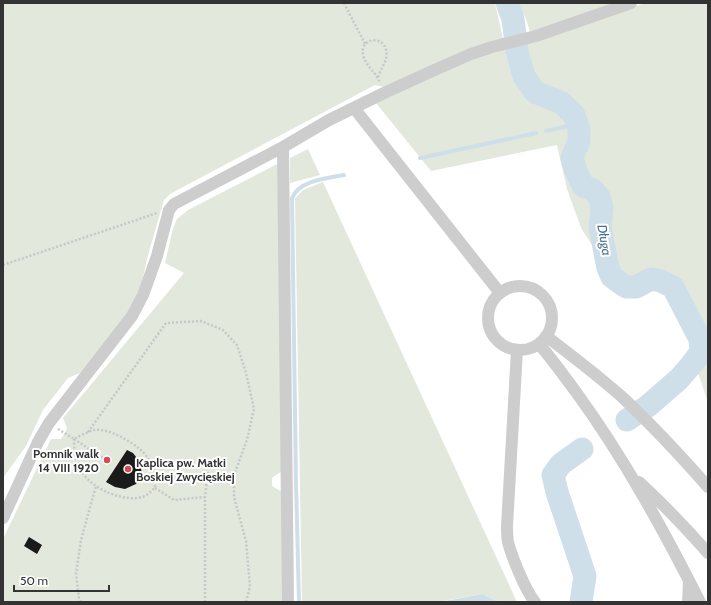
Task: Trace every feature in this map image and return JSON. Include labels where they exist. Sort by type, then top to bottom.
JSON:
[{"type":"street","points":[[3,518],[38,442],[49,423],[132,316],[143,295],[157,256],[169,210],[174,204],[284,147],[329,120],[384,93],[464,57],[492,47],[536,36],[631,3]]},
{"type":"street","points":[[354,108],[500,292]]},
{"type":"street","points":[[284,147],[288,602]]},
{"type":"street","points":[[522,285],[533,288],[542,294],[552,313],[552,324],[548,334],[543,340],[532,348],[517,350],[502,345],[494,338],[489,328],[487,318],[489,307],[494,298],[502,290],[512,286],[522,285]]},
{"type":"street","points":[[543,340],[594,374],[620,396],[652,426],[708,487]]},
{"type":"street","points":[[543,340],[552,359],[587,408],[630,474],[658,522],[700,602]]},
{"type":"street","points":[[517,350],[507,526],[508,540],[511,551],[524,584],[535,602]]},
{"type":"street","points":[[630,474],[657,498],[708,552]]},
{"type":"street","points":[[688,602],[689,580]]},
{"type":"path","points":[[344,3],[365,44]]},
{"type":"path","points":[[378,77],[385,61],[386,48],[380,42],[375,40],[365,44],[362,52],[365,60],[378,77],[384,93]]},
{"type":"path","points":[[3,265],[159,212],[169,210]]},
{"type":"path","points":[[88,432],[166,323],[201,321],[223,330],[237,345],[246,373],[254,409],[247,440],[234,475],[234,497],[246,541],[250,587],[246,602]]},
{"type":"path","points":[[74,439],[88,432],[103,430],[111,432],[139,447],[153,467],[155,488]]},
{"type":"path","points":[[65,433],[103,458]]},
{"type":"path","points":[[74,439],[74,454],[80,469],[89,481],[96,486],[114,495],[129,498],[136,498],[146,495],[155,488]]},
{"type":"path","points":[[205,602],[205,497],[208,471]]},
{"type":"path","points":[[81,602],[79,598],[76,574],[82,540],[96,486]]},
{"type":"path","points":[[155,488],[174,500],[205,497]]},
{"type":"shaded area","points":[[3,3],[495,3],[503,39],[384,87],[375,85],[170,194],[164,200],[148,255],[140,290],[126,315],[80,373],[68,378],[43,410],[26,446],[3,478]]},
{"type":"shaded area","points":[[514,3],[618,3],[530,32],[525,16]]},
{"type":"shaded area","points":[[645,3],[708,3],[708,338],[689,298],[678,281],[666,274],[652,272],[634,281],[625,279],[618,272],[612,253],[607,201],[602,190],[584,173],[580,164],[580,155],[586,141],[583,117],[573,104],[561,95],[536,84],[528,71],[524,56],[524,43],[544,38]]},
{"type":"shaded area","points":[[506,46],[529,95],[547,107],[563,114],[571,123],[574,134],[573,143],[568,154],[571,174],[582,193],[591,198],[595,206],[594,232],[598,254],[581,228],[567,189],[557,145],[431,171],[376,103],[414,84]]},
{"type":"shaded area","points":[[308,149],[320,175],[290,183],[290,158]]},
{"type":"shaded area","points":[[279,163],[282,471],[272,478],[272,486],[282,492],[282,602],[3,602],[3,539],[51,439],[61,439],[67,428],[63,418],[184,273],[165,263],[173,228],[177,219],[188,210]]},
{"type":"shaded area","points":[[323,182],[517,602],[499,602],[482,594],[438,602],[302,602],[295,198],[303,190]]},
{"type":"shaded area","points":[[708,355],[708,402],[697,370]]},
{"type":"shaded area","points":[[482,594],[499,602],[440,602]]},
{"type":"building","name":"Kaplica pw. Matki Boskiej Zwycięskiej","points":[[127,450],[133,453],[140,462],[142,475],[136,484],[125,489],[115,487],[106,482]]},
{"type":"building","points":[[29,537],[42,545],[37,554],[24,546]]},
{"type":"waterway","name":"Długa","points":[[507,3],[513,19],[517,51],[524,76],[535,92],[562,103],[574,115],[579,129],[579,141],[572,158],[583,186],[593,190],[599,197],[602,208],[600,227],[608,268],[612,277],[626,287],[636,287],[651,279],[661,281],[673,287],[700,339],[701,352],[679,379],[648,406],[627,420]]},
{"type":"waterway","points":[[546,131],[577,124]]},
{"type":"waterway","points":[[420,158],[536,133]]},
{"type":"waterway","points":[[299,602],[292,198],[301,187],[307,184],[322,179],[344,175]]},
{"type":"waterway","name":"Długa","points":[[581,602],[585,576],[557,492],[553,475],[561,464],[582,449]]},
{"type":"place","name":"Pomnik walk 14 VIII 1920","points":[[107,460]]},
{"type":"place","name":"Kaplica pw. Matki Boskiej Zwycięskiej","points":[[128,469]]}]
